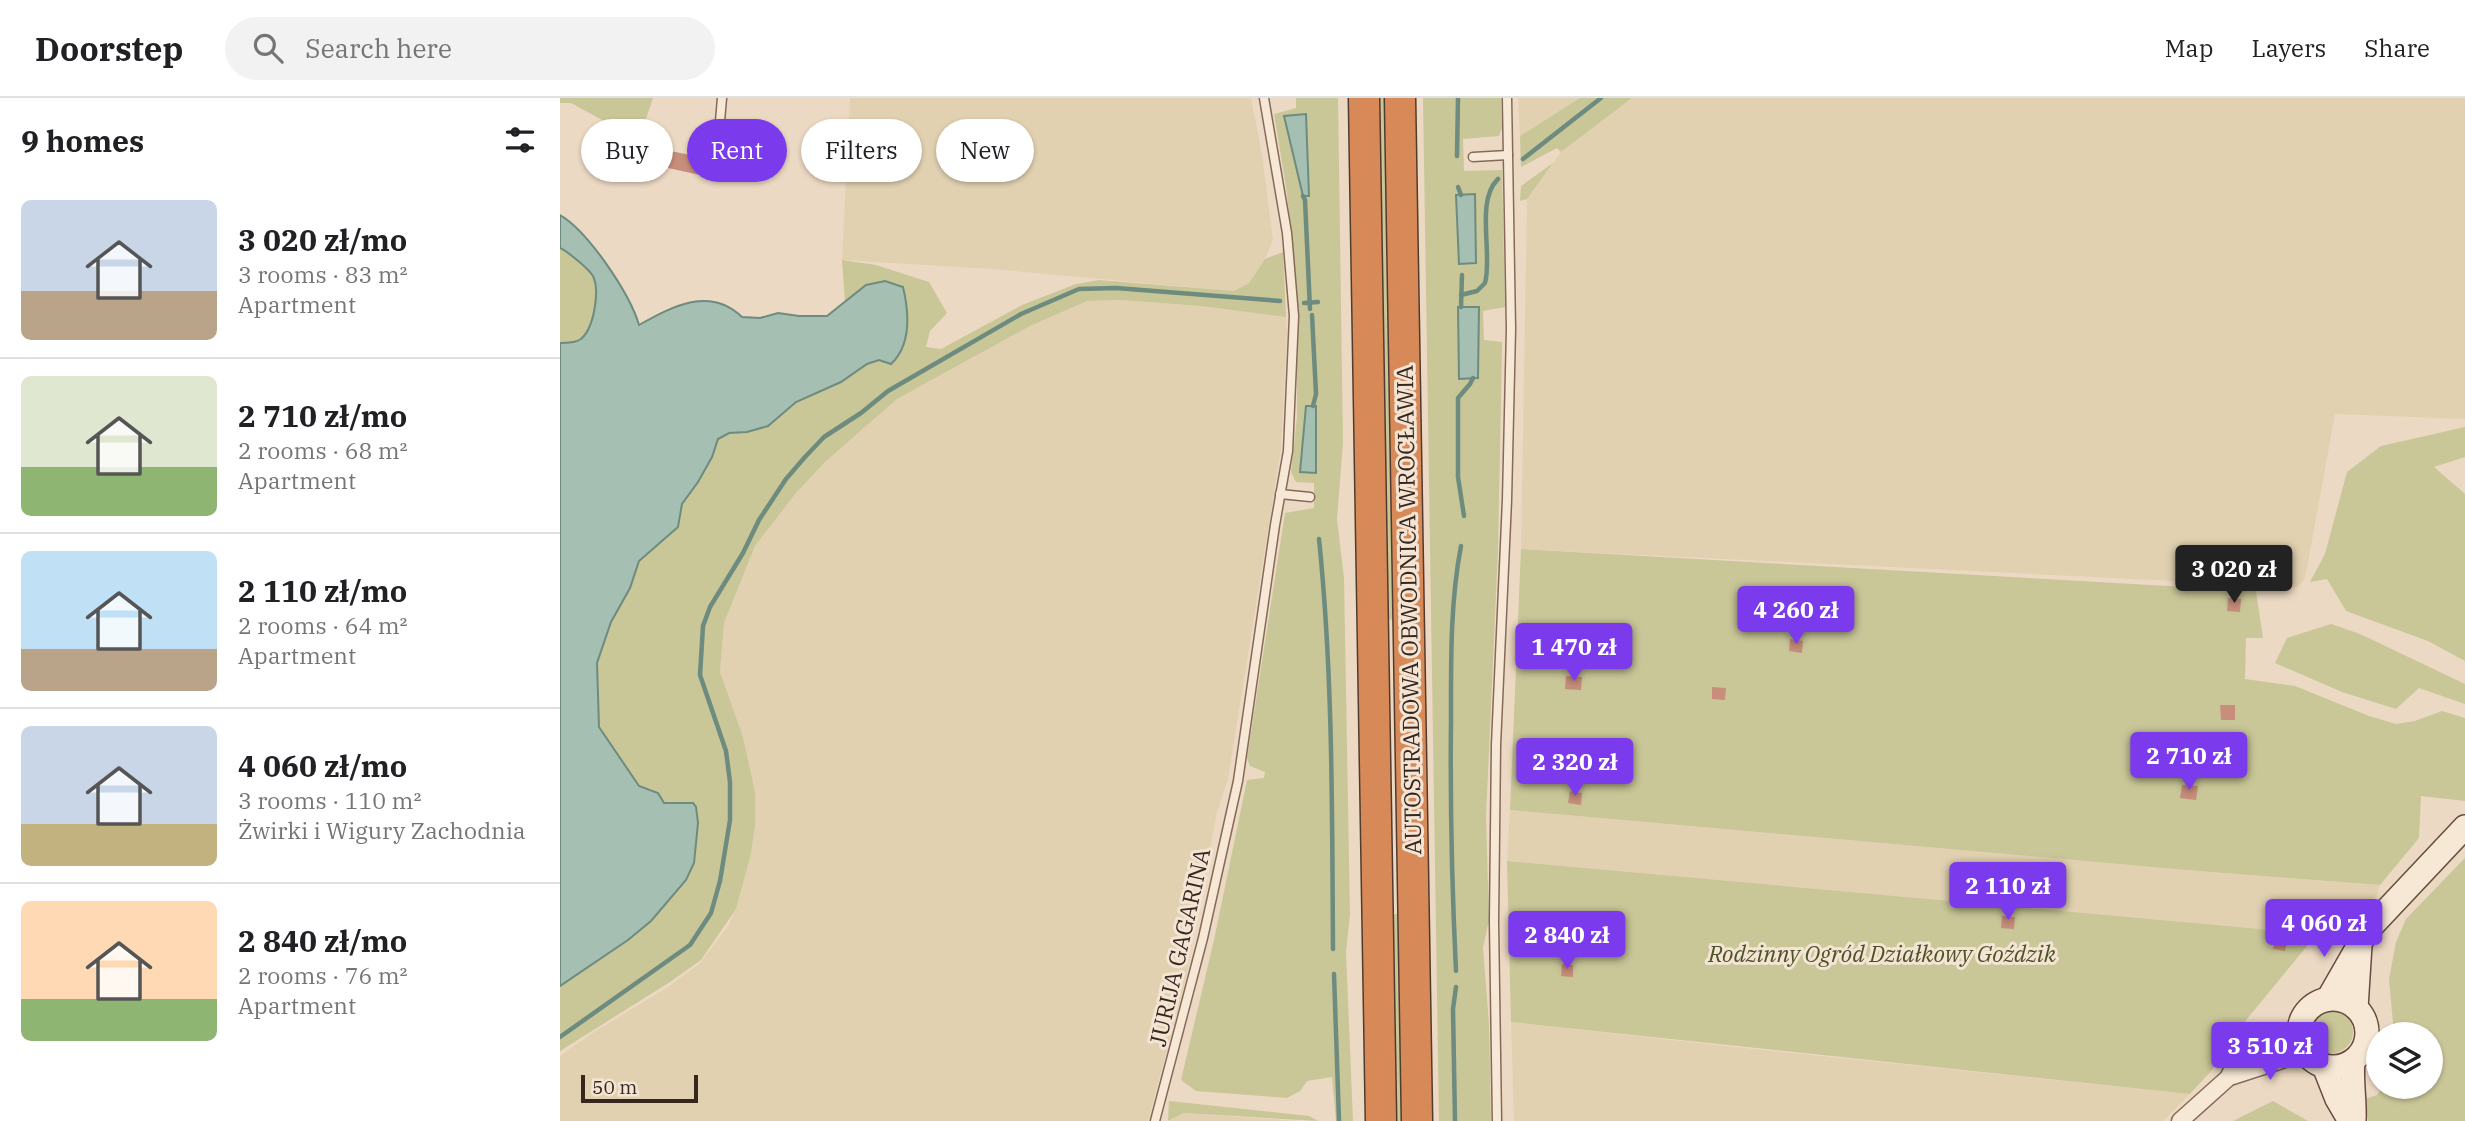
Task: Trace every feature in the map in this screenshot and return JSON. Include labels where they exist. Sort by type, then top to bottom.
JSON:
[{"type":"highway","name":"AUTOSTRADOWA OBWODNICA WROCŁAWIA","points":[[1364,98],[1381,1121]]},
{"type":"highway","name":"AUTOSTRADOWA OBWODNICA WROCŁAWIA","points":[[1400,98],[1417,1121]]},
{"type":"street","points":[[2328,999],[2344,967],[2374,923],[2465,827]]},
{"type":"street","points":[[2228,1078],[2294,1056],[2334,1067],[2353,1061],[2360,1054],[2367,1035],[2366,1025],[2357,1008],[2360,945]]},
{"type":"street","points":[[2352,1121],[2317,1062],[2304,1051],[2298,1036],[2299,1025],[2309,1007],[2338,998],[2357,1008]]},
{"type":"street","points":[[2180,1121],[2228,1078],[2234,1068],[2266,1047],[2298,1036]]},
{"type":"street","points":[[2352,1121],[2355,1095],[2353,1061]]},
{"type":"lane","points":[[720,119],[722,98]]},
{"type":"lane","name":"JURIJA GAGARINA","points":[[1155,1121],[1203,938],[1238,781],[1288,451],[1294,316],[1287,233],[1264,98]]},
{"type":"lane","points":[[1497,1121],[1494,922],[1496,745],[1507,500],[1511,329],[1507,98]]},
{"type":"lane","points":[[1473,157],[1508,155]]},
{"type":"lane","points":[[1280,494],[1310,497]]},
{"type":"shaded area","points":[[850,98],[1251,98],[1262,155],[1273,240],[1265,259],[1249,283],[1234,291],[992,269],[842,260],[846,182],[922,182],[922,119],[849,119]]},
{"type":"shaded area","points":[[1518,98],[1580,98],[1520,136]]},
{"type":"shaded area","points":[[1632,98],[2465,98],[2465,419],[2335,414],[2305,579],[2297,587],[1521,549],[1527,199],[1561,152]]},
{"type":"shaded area","points":[[1306,114],[1309,196],[1303,196],[1284,116]]},
{"type":"shaded area","points":[[1475,194],[1476,263],[1459,264],[1456,195]]},
{"type":"shaded area","points":[[560,215],[583,235],[607,264],[627,297],[639,325],[678,306],[704,301],[717,302],[742,317],[760,318],[778,313],[827,316],[866,285],[885,281],[903,287],[907,327],[903,347],[891,364],[879,360],[867,364],[841,382],[796,402],[768,426],[747,432],[729,433],[718,439],[712,457],[682,504],[678,527],[639,561],[630,588],[611,622],[597,663],[599,727],[639,786],[658,793],[664,803],[693,803],[696,807],[698,823],[694,863],[686,880],[651,921],[560,986],[560,343],[576,341],[586,334],[592,318],[596,291],[593,276],[578,260],[560,248]]},
{"type":"shaded area","points":[[1120,300],[1201,306],[1286,317],[1287,331],[1281,449],[1228,779],[1217,812],[1185,982],[1148,1121],[560,1121],[560,1056],[668,987],[700,963],[728,926],[736,909],[751,854],[755,825],[755,792],[743,737],[720,672],[724,623],[755,546],[796,493],[825,462],[897,399],[1030,326],[1077,305],[1087,301]]},
{"type":"shaded area","points":[[1458,307],[1479,307],[1478,378],[1459,379]]},
{"type":"shaded area","points":[[1306,406],[1316,406],[1316,473],[1300,472]]},
{"type":"shaded area","points":[[1510,810],[2380,885],[2377,895],[2341,935],[2317,934],[1507,861]]},
{"type":"shaded area","points":[[1511,1022],[2190,1094],[2163,1121],[1514,1121]]},
{"type":"shaded area","points":[[1183,1113],[1299,1121],[1169,1121]]},
{"type":"green space","points":[[560,98],[653,98],[646,119],[600,119],[571,103],[560,103]]},
{"type":"green space","points":[[1296,98],[1338,98],[1343,443],[1337,519],[1344,578],[1350,915],[1346,952],[1353,1121],[1336,1121],[1332,1077],[1307,1081],[1300,1091],[1287,1098],[1196,1091],[1181,1080],[1214,940],[1247,780],[1264,778],[1265,772],[1250,766],[1247,758],[1285,513],[1314,508],[1314,483],[1296,482],[1291,472],[1297,417],[1297,297],[1287,193],[1274,114],[1296,108]]},
{"type":"green space","points":[[1378,98],[1389,98],[1397,619],[1386,620]]},
{"type":"green space","points":[[1423,98],[1501,98],[1502,128],[1499,136],[1463,139],[1464,171],[1502,170],[1505,307],[1483,311],[1484,340],[1502,342],[1498,550],[1486,817],[1489,920],[1483,948],[1489,1024],[1491,1121],[1439,1121]]},
{"type":"green space","points":[[1580,98],[1632,98],[1561,152],[1557,148],[1521,167],[1520,136]]},
{"type":"green space","points":[[1553,163],[1527,199],[1520,201],[1521,186]]},
{"type":"green space","points":[[560,248],[593,276],[596,291],[594,309],[586,334],[576,341],[560,343]]},
{"type":"green space","points":[[1283,252],[1286,317],[1201,306],[1120,300],[1087,301],[1030,326],[897,399],[825,462],[796,493],[755,546],[724,623],[720,672],[743,737],[755,792],[755,825],[751,854],[736,909],[701,960],[560,1051],[560,986],[651,921],[698,823],[693,803],[664,803],[658,793],[639,786],[599,727],[597,663],[611,622],[630,588],[639,561],[678,527],[682,504],[712,457],[718,439],[729,433],[747,432],[768,426],[796,402],[841,382],[867,364],[879,360],[866,285],[845,302],[842,260],[876,265],[929,282],[947,313],[930,331],[926,347],[941,349],[1022,305],[1076,284],[1099,280],[1234,291],[1249,283],[1265,259]]},
{"type":"green space","points":[[2465,427],[2465,457],[2434,467],[2465,494],[2465,661],[2428,641],[2346,611],[2327,579],[2310,582],[2325,554],[2347,472],[2381,446]]},
{"type":"green space","points":[[1521,549],[2256,591],[2263,638],[2246,638],[2245,679],[2295,686],[2396,724],[2415,721],[2442,711],[2465,718],[2465,801],[2421,796],[2419,838],[2380,885],[1510,810]]},
{"type":"green space","points":[[2331,624],[2360,634],[2465,684],[2465,704],[2419,688],[2396,709],[2342,692],[2275,663],[2287,638]]},
{"type":"green space","points":[[2465,858],[2465,1121],[2368,1121],[2366,1099],[2443,1099],[2443,1022],[2393,1022],[2389,979],[2396,942],[2406,919]]},
{"type":"green space","name":"Rodzinny Ogród Działkowy Goździk","points":[[1507,861],[2317,934],[2228,1042],[2233,1047],[2190,1094],[1511,1022]]},
{"type":"green space","points":[[1390,914],[1401,914],[1404,1121],[1393,1121]]},
{"type":"green space","points":[[2332,1011],[2347,1017],[2353,1032],[2347,1047],[2332,1053],[2317,1047],[2311,1032],[2317,1017]]},
{"type":"green space","points":[[1169,1101],[1309,1116],[1318,1121],[1184,1113],[1168,1121]]},
{"type":"green space","points":[[2273,1101],[2308,1121],[2233,1121]]},
{"type":"building","points":[[673,152],[687,154],[687,172],[673,169]]},
{"type":"building","points":[[2228,598],[2241,599],[2240,612],[2227,611]]},
{"type":"building","points":[[1790,639],[1803,641],[1802,653],[1789,651]]},
{"type":"building","points":[[1566,676],[1582,677],[1581,690],[1565,689]]},
{"type":"building","points":[[1712,687],[1726,688],[1725,700],[1712,699]]},
{"type":"building","points":[[2220,705],[2235,705],[2235,720],[2221,720]]},
{"type":"building","points":[[2182,785],[2198,786],[2196,800],[2180,798]]},
{"type":"building","points":[[1570,791],[1582,793],[1581,805],[1568,803]]},
{"type":"building","points":[[2002,916],[2015,917],[2014,929],[2001,928]]},
{"type":"building","points":[[2276,935],[2288,938],[2285,951],[2273,949]]},
{"type":"building","points":[[1562,964],[1573,965],[1573,977],[1561,976]]},
{"type":"waterway","points":[[1457,156],[1458,98]]},
{"type":"waterway","points":[[1523,159],[1601,98]]},
{"type":"waterway","points":[[1461,295],[1477,291],[1485,283],[1487,200],[1498,179]]},
{"type":"waterway","points":[[1458,187],[1461,195]]},
{"type":"waterway","points":[[1303,196],[1310,309]]},
{"type":"waterway","points":[[1461,307],[1462,275]]},
{"type":"waterway","points":[[560,1037],[690,945],[711,913],[720,881],[730,820],[730,782],[726,751],[700,675],[703,626],[710,607],[743,553],[759,520],[786,479],[824,437],[861,413],[888,391],[1021,314],[1079,289],[1116,288],[1280,301]]},
{"type":"waterway","points":[[1304,303],[1318,302]]},
{"type":"waterway","points":[[1312,315],[1316,394],[1313,406]]},
{"type":"waterway","points":[[1464,516],[1458,477],[1458,398],[1473,378]]},
{"type":"waterway","points":[[1319,539],[1329,692],[1333,949]]},
{"type":"waterway","points":[[1456,971],[1451,815],[1451,655],[1461,546]]},
{"type":"waterway","points":[[1334,974],[1339,1121]]},
{"type":"waterway","points":[[1455,1121],[1453,1009],[1456,987]]}]
